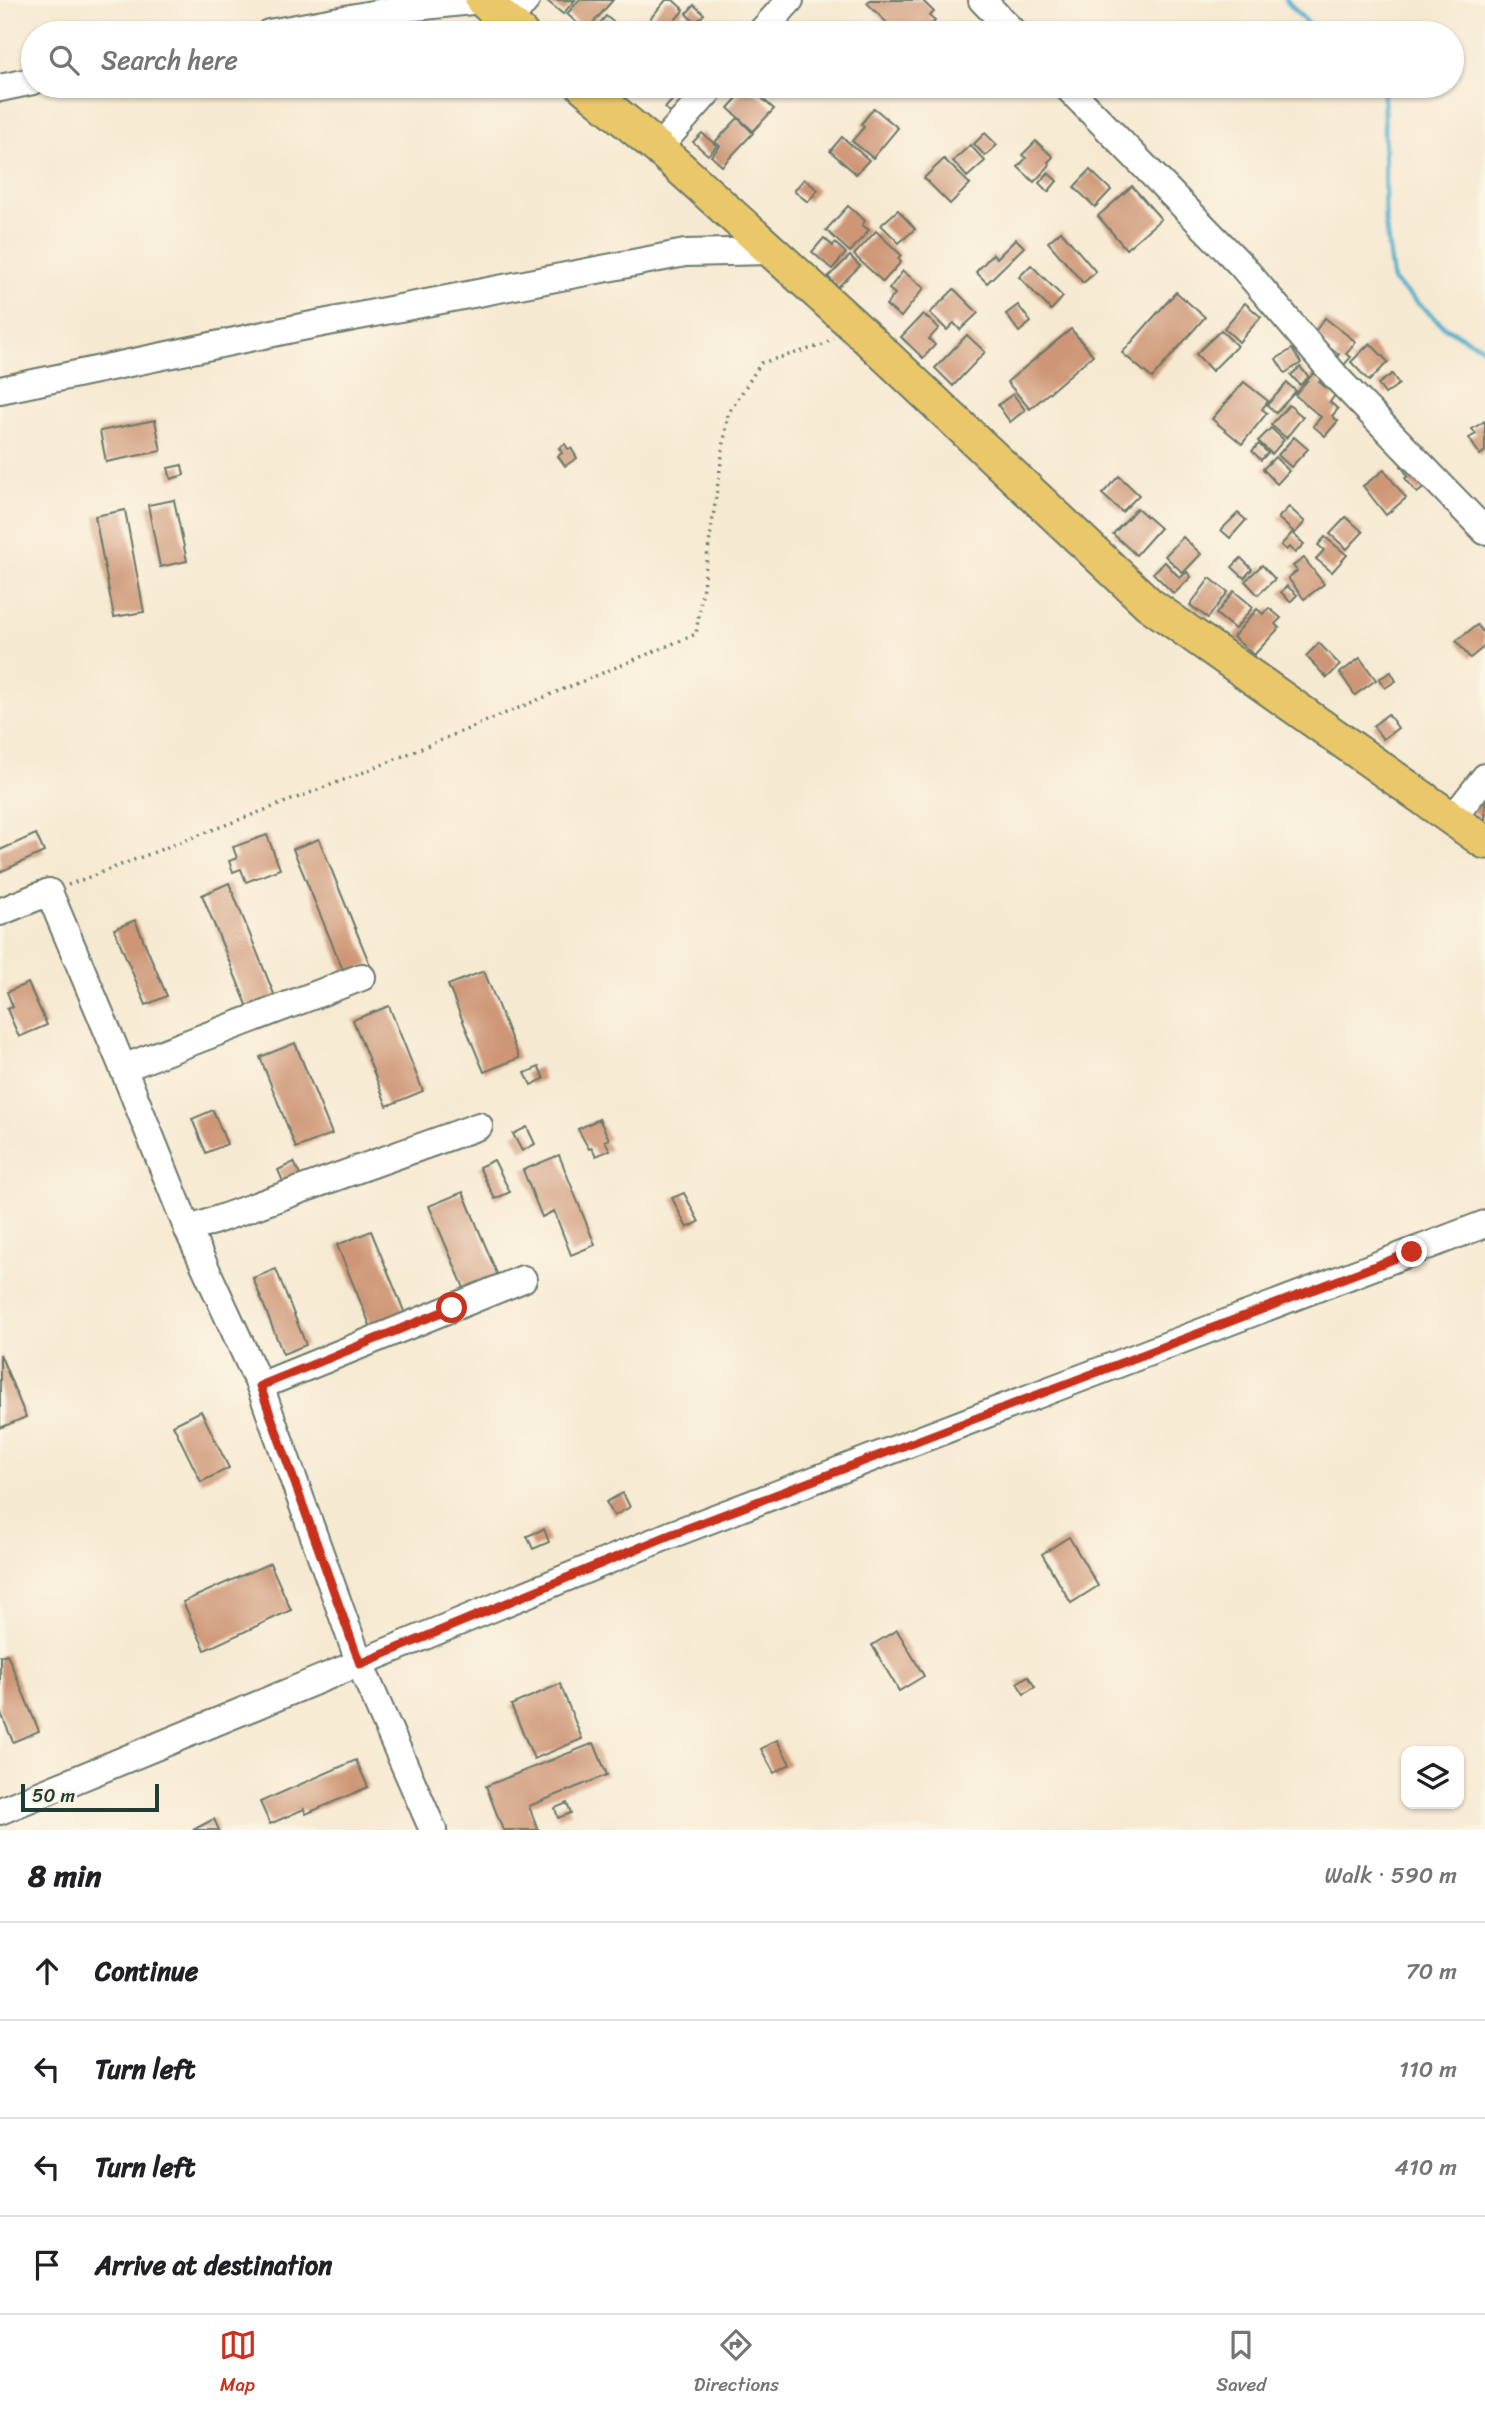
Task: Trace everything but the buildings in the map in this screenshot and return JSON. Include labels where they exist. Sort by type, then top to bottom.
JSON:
[{"type":"main road","points":[[482,0],[518,18]]},
{"type":"main road","points":[[598,98],[658,148],[851,323],[1149,604],[1485,842]]},
{"type":"street","points":[[334,21],[405,8],[482,0]]},
{"type":"street","points":[[771,21],[790,0]]},
{"type":"street","points":[[982,0],[1002,21]]},
{"type":"street","points":[[0,88],[21,84]]},
{"type":"street","points":[[658,148],[702,98]]},
{"type":"street","points":[[1078,98],[1242,266],[1338,379],[1485,531]]},
{"type":"street","points":[[0,390],[302,327],[685,253],[770,251]]},
{"type":"street","points":[[1452,818],[1485,777]]},
{"type":"street","points":[[0,912],[49,892],[188,1230],[260,1386],[360,1664],[433,1830]]},
{"type":"street","points":[[123,1068],[362,978]]},
{"type":"street","points":[[188,1230],[479,1126]]},
{"type":"street","points":[[0,1811],[683,1530],[1485,1224]]},
{"type":"street","points":[[260,1386],[523,1279]]},
{"type":"path","points":[[49,892],[362,773],[696,634],[728,414],[761,363],[823,345],[851,323]]},
{"type":"waterway","points":[[1286,0],[1305,21]]},
{"type":"waterway","points":[[1384,98],[1385,221],[1393,281],[1446,328],[1485,349]]},
{"type":"route","points":[[452,1308],[260,1386],[360,1664],[670,1535],[1412,1252]]}]
